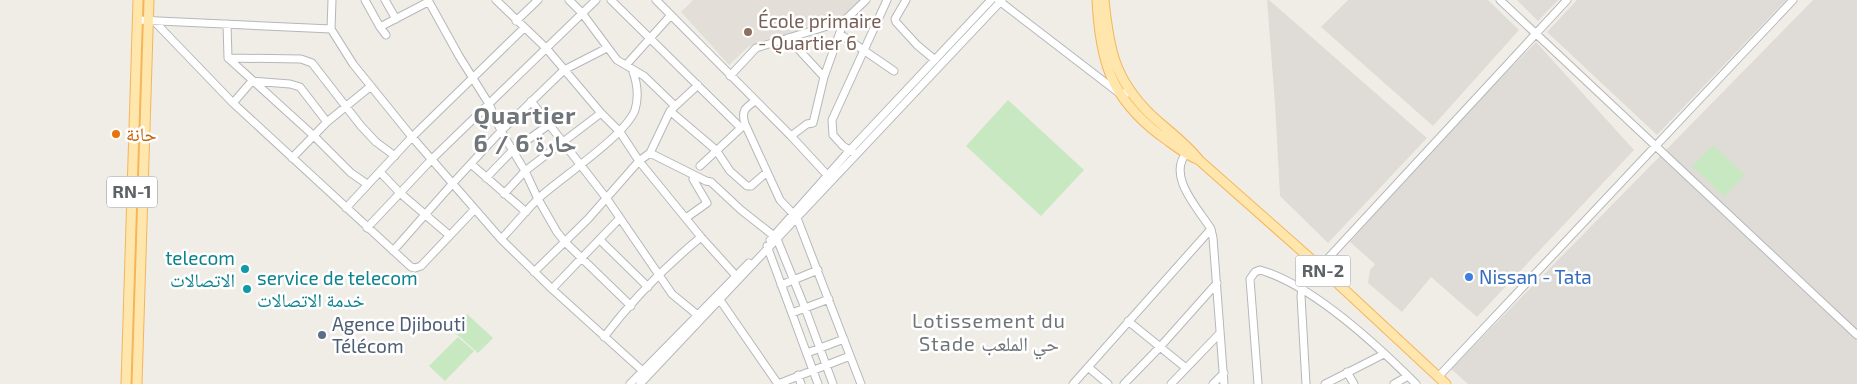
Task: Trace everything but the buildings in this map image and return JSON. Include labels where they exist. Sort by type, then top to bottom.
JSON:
[{"type":"main road","name":"RN-1","points":[[126,384],[138,0]]},
{"type":"main road","name":"RN-1","points":[[137,384],[152,21],[149,0]]},
{"type":"main road","name":"RN-2","points":[[1097,0],[1098,27],[1105,62],[1119,93],[1129,107],[1148,124],[1199,160],[1320,267],[1446,384]]},
{"type":"main road","name":"RN-2","points":[[1104,0],[1107,30],[1112,55],[1118,71],[1131,93],[1187,151]]},
{"type":"street","points":[[332,0],[331,29],[353,64],[412,137],[501,239],[552,289],[646,373]]},
{"type":"street","points":[[365,0],[386,34]]},
{"type":"street","points":[[385,0],[396,19]]},
{"type":"street","points":[[496,0],[546,48],[620,132],[639,161],[738,278]]},
{"type":"street","points":[[516,21],[538,0]]},
{"type":"street","points":[[569,0],[582,13],[617,60],[644,76],[672,108],[716,150],[730,171],[748,187],[767,172]]},
{"type":"street","points":[[367,228],[432,159],[596,0]]},
{"type":"street","points":[[611,0],[743,126],[780,200],[795,216],[818,270],[861,384]]},
{"type":"street","points":[[656,0],[830,178]]},
{"type":"street","points":[[730,76],[756,48],[844,21],[866,0]]},
{"type":"street","points":[[857,155],[833,135],[832,120],[887,0]]},
{"type":"street","points":[[906,0],[895,19],[896,22],[935,60]]},
{"type":"street","points":[[630,384],[646,373],[776,238],[830,178],[857,155],[926,76],[935,60],[991,0]]},
{"type":"street","points":[[1500,0],[1857,336]]},
{"type":"street","points":[[1306,384],[1302,288],[1307,278],[1320,267],[1567,0]]},
{"type":"street","points":[[1438,377],[1793,0]]},
{"type":"street","points":[[380,27],[428,1],[489,104],[501,131],[525,171],[557,232],[631,306]]},
{"type":"street","points":[[830,178],[850,150],[1000,1],[1119,93],[1131,93]]},
{"type":"street","points":[[629,67],[649,38],[671,16]]},
{"type":"street","points":[[137,20],[331,29]]},
{"type":"street","points":[[152,21],[232,103],[411,267],[418,267],[474,210]]},
{"type":"street","points":[[791,136],[806,124],[813,123],[824,77],[844,21]]},
{"type":"street","points":[[227,24],[228,58],[314,136],[351,173],[367,184]]},
{"type":"street","points":[[346,208],[412,137],[524,28]]},
{"type":"street","points":[[840,34],[894,71]]},
{"type":"street","points":[[788,38],[824,77]]},
{"type":"street","points":[[393,252],[452,183],[501,131],[564,70],[607,48]]},
{"type":"street","points":[[228,58],[308,60],[347,106],[361,126],[376,142],[395,156]]},
{"type":"street","points":[[501,239],[538,199],[620,132],[634,112],[637,101],[636,86],[629,67]]},
{"type":"street","points":[[232,103],[252,81]]},
{"type":"street","points":[[252,81],[290,84],[300,87],[327,122]]},
{"type":"street","points":[[534,272],[607,199],[639,161],[650,152],[672,108],[698,85]]},
{"type":"street","points":[[292,158],[327,122],[371,86]]},
{"type":"street","points":[[532,101],[607,199],[672,294],[700,317]]},
{"type":"street","points":[[700,166],[743,126],[743,112],[745,108],[755,101]]},
{"type":"street","points":[[504,194],[525,171],[602,113]]},
{"type":"street","points":[[486,178],[512,150],[550,124]]},
{"type":"street","points":[[1187,151],[1181,167],[1182,182],[1211,229],[1217,282],[1224,384]]},
{"type":"street","points":[[650,152],[706,182],[711,182],[741,210],[776,238],[806,308],[833,384]]},
{"type":"street","points":[[471,164],[526,212]]},
{"type":"street","points":[[380,172],[400,193],[449,235]]},
{"type":"street","points":[[686,218],[707,202],[693,179],[696,176]]},
{"type":"street","points":[[552,289],[620,218]]},
{"type":"street","points":[[1073,384],[1211,229]]},
{"type":"street","points":[[604,337],[616,321],[648,287],[677,257],[701,236]]},
{"type":"street","points":[[600,240],[648,287]]},
{"type":"street","points":[[767,247],[818,384]]},
{"type":"street","points":[[781,285],[818,270]]},
{"type":"street","points":[[1258,384],[1250,279],[1252,274],[1260,270],[1279,276],[1302,288],[1354,327],[1416,384]]},
{"type":"street","points":[[700,317],[720,300],[738,278]]},
{"type":"street","points":[[1124,384],[1160,347],[1217,282]]},
{"type":"street","points":[[792,313],[829,298]]},
{"type":"street","points":[[720,300],[781,384],[798,375],[850,356]]},
{"type":"street","points":[[1128,321],[1186,368]]},
{"type":"street","points":[[1171,384],[1220,333]]},
{"type":"street","points":[[807,353],[844,339]]},
{"type":"street","points":[[1325,384],[1384,354]]},
{"type":"street","points":[[1088,367],[1108,384]]},
{"type":"street","points":[[1348,372],[1354,384]]},
{"type":"street","points":[[640,384],[646,373]]},
{"type":"street","points":[[1213,384],[1224,373]]},
{"type":"street","points":[[798,375],[801,384]]},
{"type":"street","points":[[1394,384],[1408,376]]},
{"type":"shaded area","name":"École primaire - Quartier 6","points":[[693,0],[861,0],[844,17],[748,47],[729,65],[681,12]]},
{"type":"shaded area","points":[[1267,0],[1427,138],[1328,243],[1280,196]]},
{"type":"shaded area","points":[[1348,0],[1488,0],[1519,30],[1433,126],[1321,27]]},
{"type":"shaded area","points":[[1517,0],[1558,0],[1538,21]]},
{"type":"shaded area","points":[[1577,0],[1786,0],[1657,135],[1547,32]]},
{"type":"shaded area","points":[[1813,0],[1857,0],[1857,384],[1468,384],[1451,369]]},
{"type":"shaded area","points":[[1536,42],[1634,150],[1477,317],[1431,277],[1402,312],[1368,283],[1370,270],[1375,264],[1350,242],[1441,139]]},
{"type":"green space","points":[[1008,100],[1084,170],[1041,216],[966,146]]},
{"type":"green space","points":[[1713,145],[1745,175],[1724,197],[1692,166]]},
{"type":"green space","points":[[467,314],[493,338],[478,353],[452,330]]},
{"type":"green space","points":[[458,337],[474,351],[445,381],[429,366]]},
{"type":"place","name":"École primaire - Quartier 6","points":[[748,32]]},
{"type":"place","name":"حانة","points":[[116,134]]},
{"type":"place","name":"telecom الاتصالات","points":[[245,269]]},
{"type":"place","name":"Nissan - Tata","points":[[1469,277]]},
{"type":"place","name":"service de telecom خدمة الاتصالات","points":[[247,289]]},
{"type":"place","name":"Agence Djibouti Télécom","points":[[322,335]]},
{"type":"district","name":"Quartier 6 / حارة 6","points":[[525,130]]},
{"type":"district","name":"Lotissement du Stade حي الملعب","points":[[989,332]]}]
